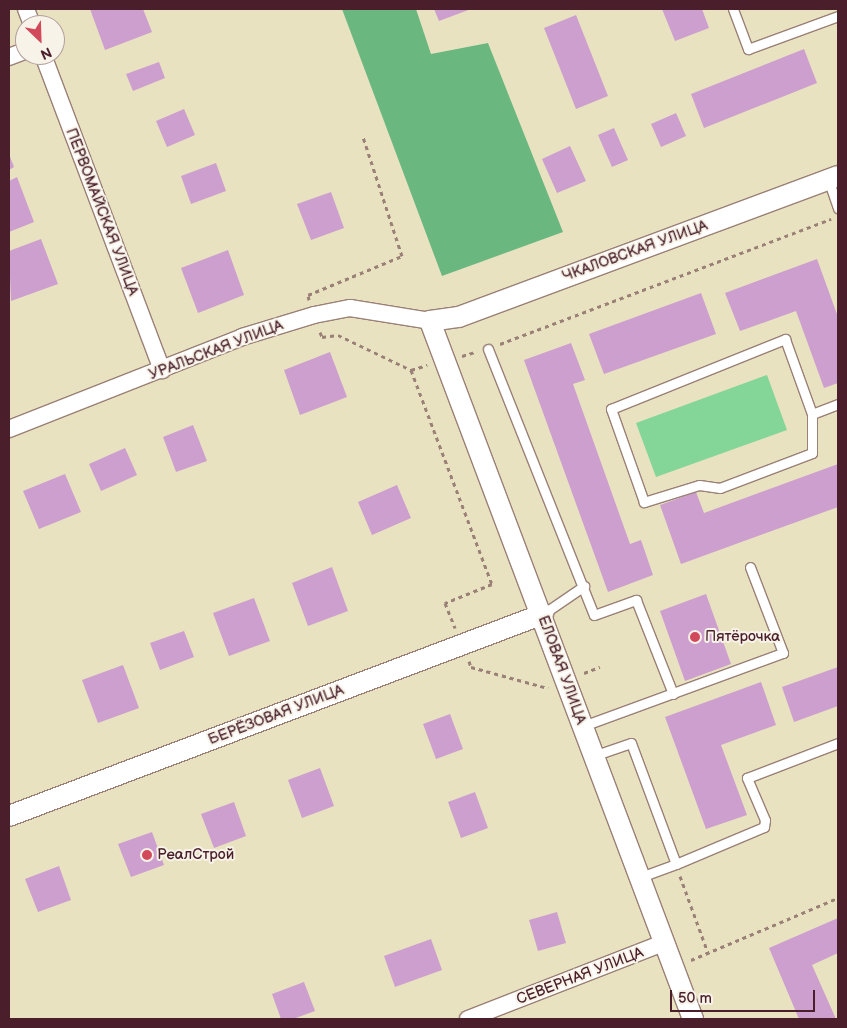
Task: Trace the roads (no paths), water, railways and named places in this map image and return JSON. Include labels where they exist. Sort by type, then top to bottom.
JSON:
[{"type":"street","name":"ПЕРВОМАЙСКАЯ УЛИЦА","points":[[47,65],[162,370]]},
{"type":"street","name":"ЧКАЛОВСКАЯ УЛИЦА","points":[[430,321],[459,316],[833,178]]},
{"type":"street","name":"УРАЛЬСКАЯ УЛИЦА","points":[[9,429],[242,337],[314,315],[350,308],[430,321]]},
{"type":"street","name":"ЕЛОВАЯ УЛИЦА","points":[[430,321],[693,1019]]},
{"type":"street","name":"БЕРЁЗОВАЯ УЛИЦА","points":[[9,816],[542,614]]},
{"type":"street","name":"СЕВЕРНАЯ УЛИЦА","points":[[468,1019],[663,943]]},
{"type":"lane","points":[[733,9],[748,49],[838,16]]},
{"type":"lane","points":[[833,178],[838,208]]},
{"type":"lane","points":[[785,339],[812,414],[812,453],[720,488],[699,485],[644,502],[610,409],[785,339]]},
{"type":"lane","points":[[488,349],[594,615],[636,600],[673,694]]},
{"type":"lane","points":[[812,414],[838,404]]},
{"type":"lane","points":[[583,726],[783,653],[750,567]]},
{"type":"lane","points":[[542,614],[584,586]]},
{"type":"lane","points":[[593,756],[631,743],[676,864]]},
{"type":"lane","points":[[640,877],[764,827],[764,820],[747,778],[838,743]]},
{"type":"place","name":"Пятёрочка","points":[[695,637]]},
{"type":"place","name":"РеалСтрой","points":[[147,855]]}]
